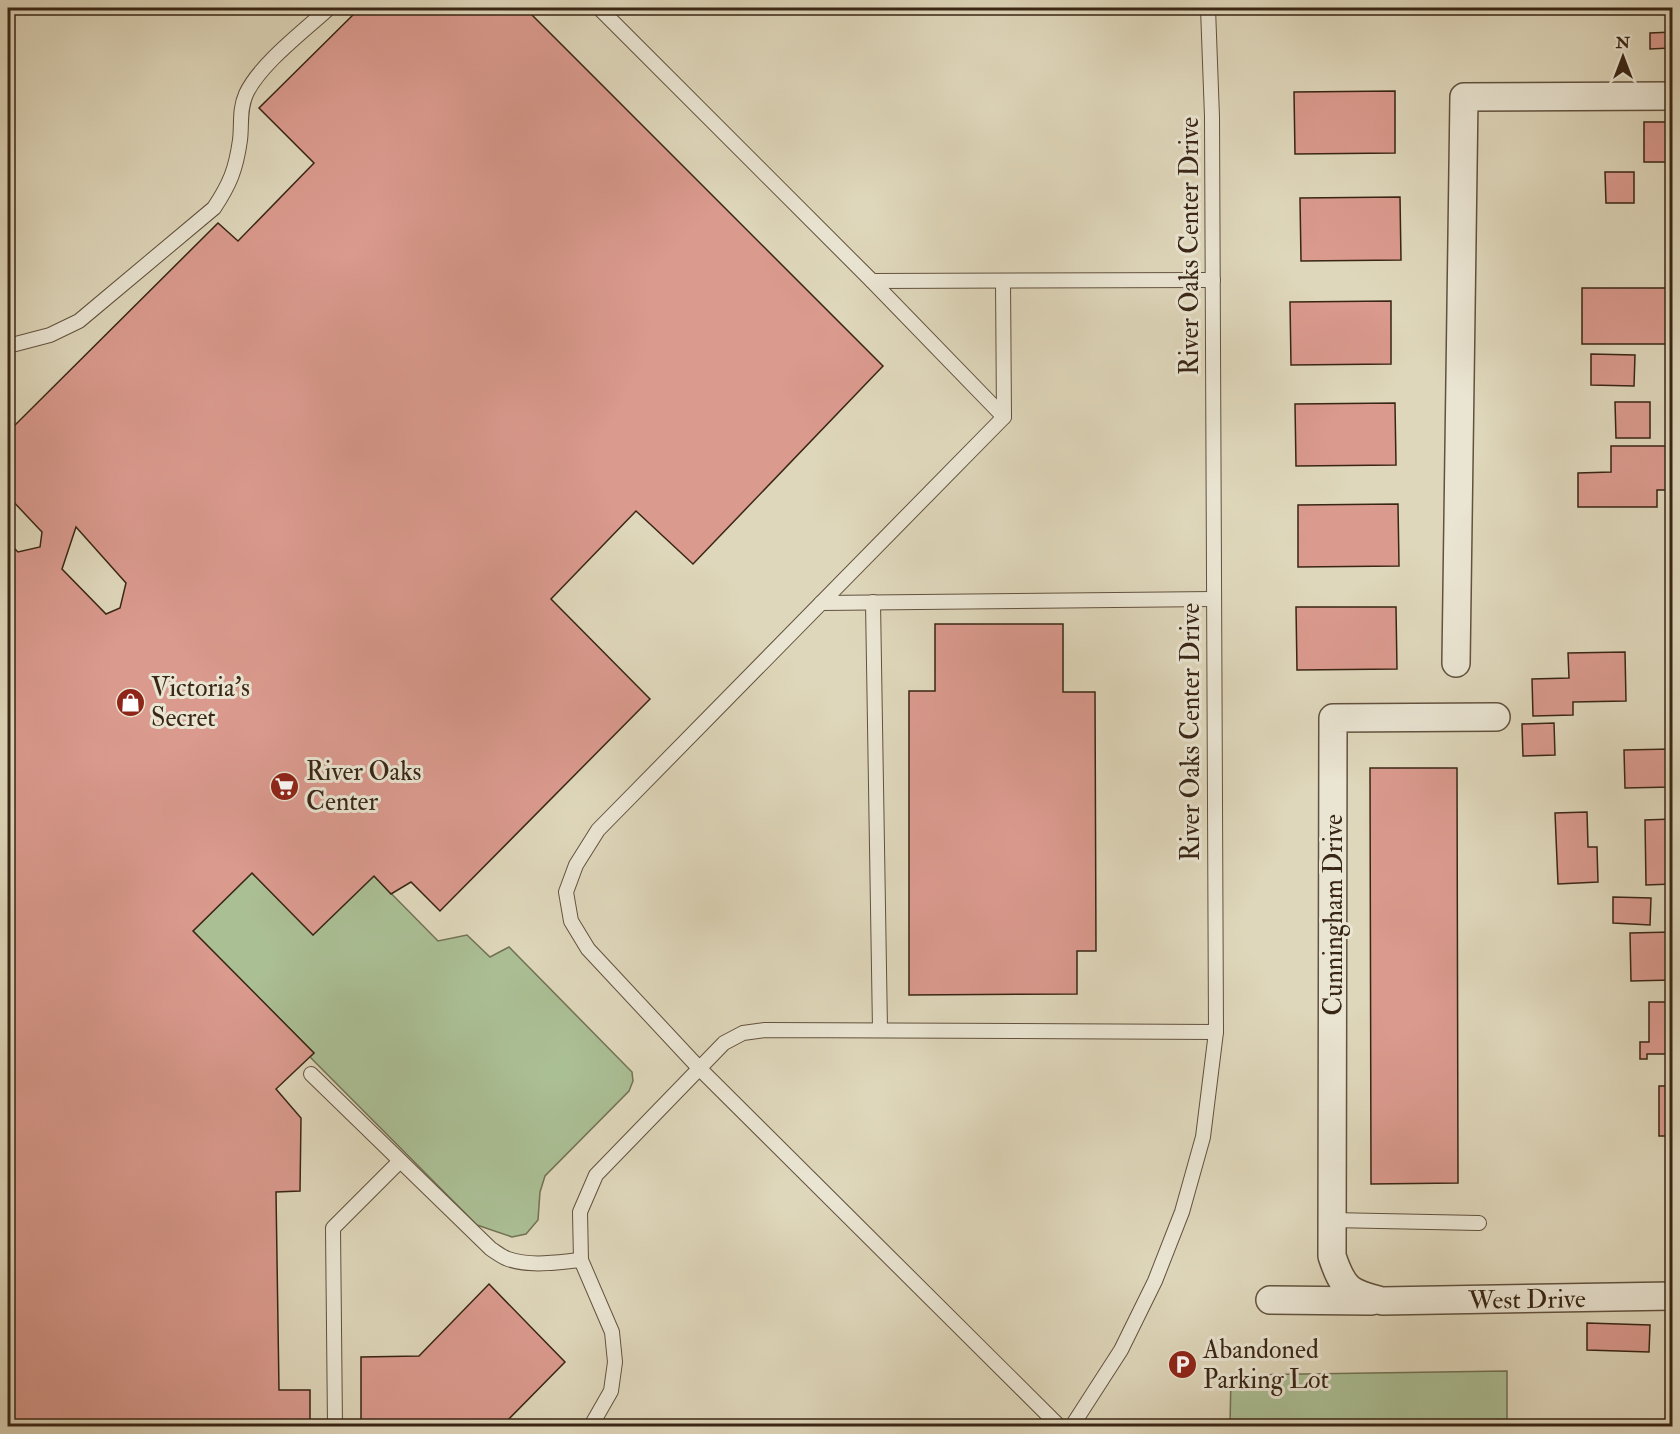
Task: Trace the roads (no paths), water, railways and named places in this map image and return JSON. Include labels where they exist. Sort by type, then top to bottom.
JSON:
[{"type":"street","points":[[1456,663],[1464,97],[1672,96]]},
{"type":"street","name":"Cunningham Drive","points":[[1338,1275],[1332,1256],[1331,1220],[1333,718],[1496,717]]},
{"type":"street","name":"West Drive","points":[[1338,1275],[1355,1294],[1382,1301]]},
{"type":"street","name":"West Drive","points":[[1270,1300],[1382,1301],[1672,1296]]},
{"type":"lane","points":[[8,346],[50,335],[79,321],[214,208],[229,187],[236,163],[240,138],[240,113],[246,94],[260,72],[328,8]]},
{"type":"lane","points":[[599,8],[872,281],[1004,417]]},
{"type":"lane","name":"River Oaks Center Drive","points":[[1072,1426],[1121,1350],[1155,1281],[1182,1212],[1203,1137],[1216,1032],[1212,76],[1208,8]]},
{"type":"lane","points":[[872,281],[1213,280]]},
{"type":"lane","points":[[1003,281],[1004,417],[598,830],[576,865],[566,892],[571,921],[588,950],[699,1068],[1059,1426]]},
{"type":"lane","points":[[821,603],[1214,599]]},
{"type":"lane","points":[[873,602],[880,1030]]},
{"type":"lane","points":[[591,1426],[611,1391],[615,1362],[612,1332],[581,1260],[580,1212],[596,1174],[724,1043],[743,1033],[765,1030],[1216,1032]]},
{"type":"lane","points":[[311,1074],[474,1235],[491,1249],[507,1259],[547,1263],[581,1260]]},
{"type":"lane","points":[[334,1426],[333,1228],[400,1161]]},
{"type":"lane","points":[[1331,1220],[1479,1223]]},
{"type":"place","name":"Victoria's Secret","points":[[130,702]]},
{"type":"place","name":"River Oaks Center","points":[[285,786]]},
{"type":"place","name":"Abandoned Parking Lot","points":[[1182,1364]]}]
